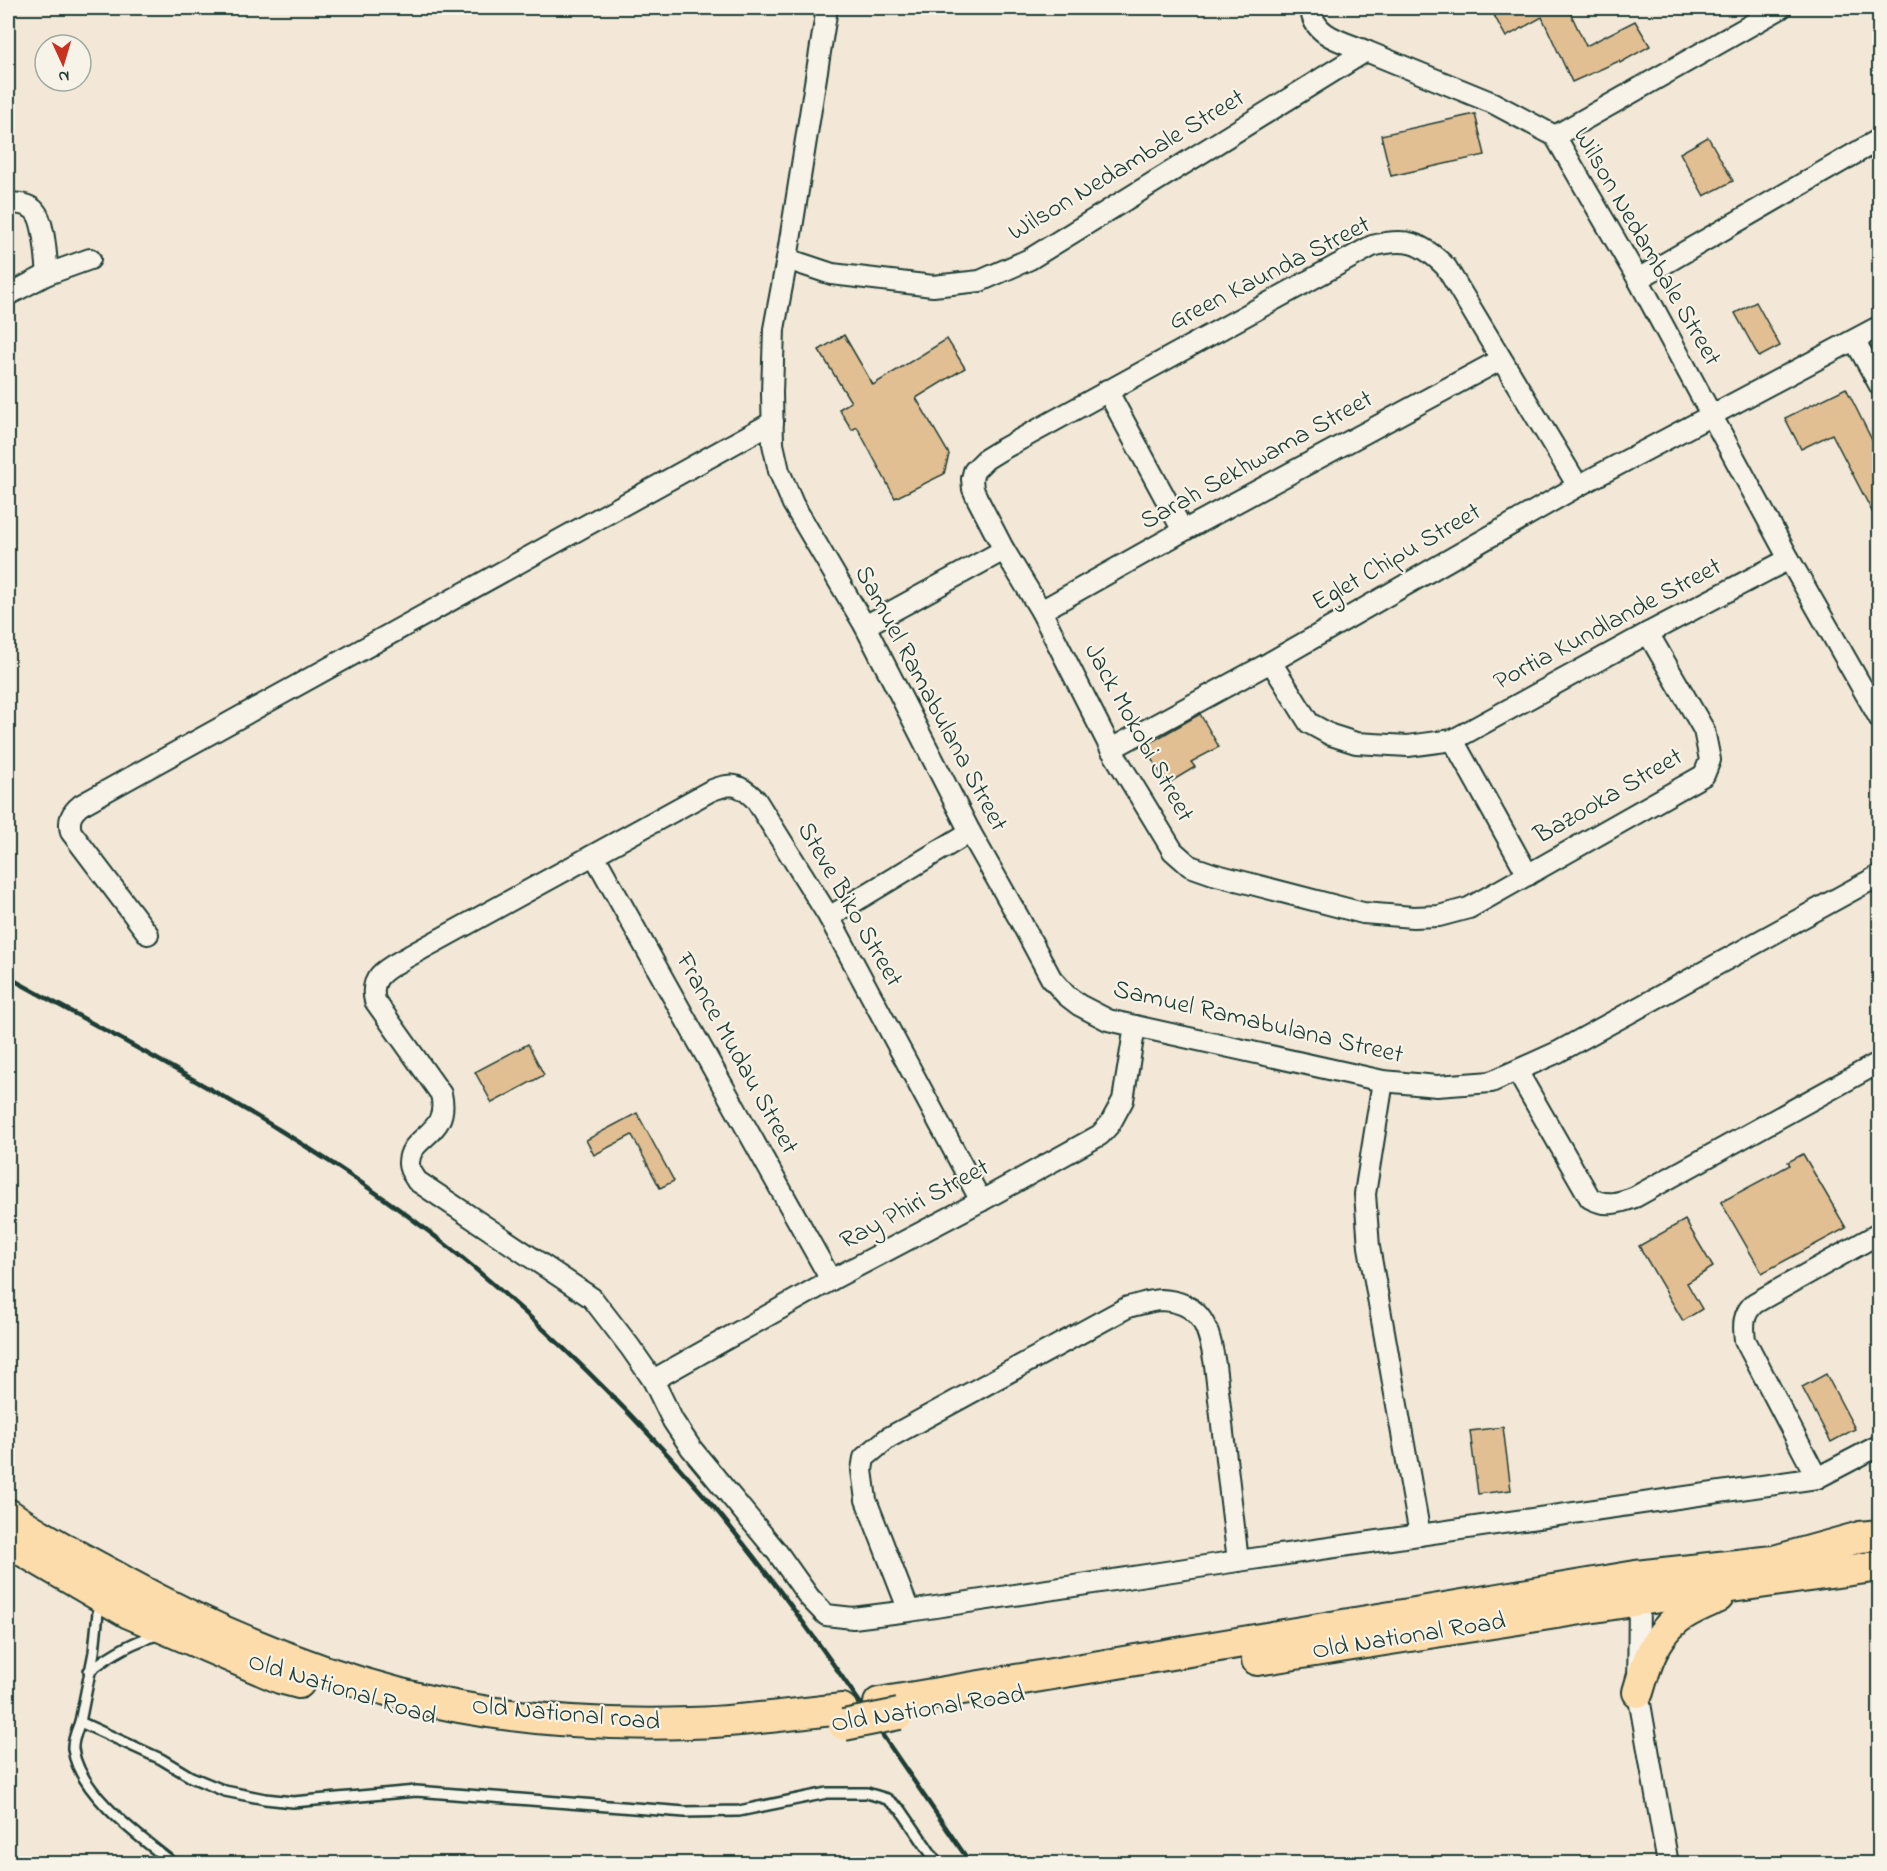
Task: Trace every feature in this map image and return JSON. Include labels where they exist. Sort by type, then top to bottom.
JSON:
[{"type":"main road","name":"Old National road","points":[[8,1514],[100,1582],[163,1602],[289,1659],[401,1694],[451,1705],[534,1717],[616,1723],[843,1717]]},
{"type":"main road","name":"Old National Road","points":[[8,1542],[100,1582],[129,1613],[280,1678],[404,1714],[511,1732],[614,1739],[711,1737],[889,1708],[1351,1646],[1774,1561],[1860,1537],[1880,1535]]},
{"type":"main road","name":"Old National Road","points":[[1638,1588],[1749,1584],[1880,1566]]},
{"type":"main road","points":[[1638,1692],[1652,1651],[1677,1619],[1719,1596],[1749,1584]]},
{"type":"street","name":"Samuel Ramabulana Street","points":[[827,8],[793,228],[774,329],[773,444],[779,471],[793,504],[865,626],[969,832],[1051,978],[1066,995],[1092,1013],[1108,1020],[1383,1081],[1437,1086],[1491,1082],[1558,1052],[1880,875]]},
{"type":"street","points":[[1311,8],[1316,25],[1326,35],[1366,51]]},
{"type":"street","points":[[1555,136],[1781,8]]},
{"type":"street","name":"Wilson Nedambale Street","points":[[787,260],[832,274],[875,280],[933,286],[980,281],[1030,259],[1366,51],[1493,103],[1555,136],[1638,279],[1789,558],[1872,691],[1880,718]]},
{"type":"street","points":[[1638,279],[1880,139]]},
{"type":"street","points":[[8,203],[26,205],[36,211],[41,223],[48,274]]},
{"type":"street","name":"Green Kaunda Street","points":[[1004,550],[974,489],[972,479],[974,471],[986,459],[1107,390],[1372,246],[1392,241],[1413,244],[1431,252],[1446,267],[1578,486]]},
{"type":"street","points":[[8,295],[48,274],[90,259]]},
{"type":"street","name":"Eglet Chipu Street","points":[[1111,749],[1271,662],[1578,486],[1880,326]]},
{"type":"street","points":[[1855,340],[1880,386]]},
{"type":"street","name":"Sarah Sekhwama Street","points":[[1041,611],[1183,531],[1500,360]]},
{"type":"street","points":[[1107,390],[1183,531]]},
{"type":"street","points":[[148,934],[74,837],[69,820],[85,802],[773,422]]},
{"type":"street","points":[[865,626],[1004,550]]},
{"type":"street","name":"Jack Mokobi Street","points":[[1004,550],[1041,611],[1111,749],[1173,851],[1190,866],[1363,913],[1413,917],[1439,916],[1469,908],[1528,875]]},
{"type":"street","name":"Portia Kundlande Street","points":[[1453,740],[1789,558]]},
{"type":"street","name":"Bazooka Street","points":[[1528,875],[1699,779],[1707,769],[1710,760],[1704,730],[1648,633]]},
{"type":"street","points":[[1271,662],[1309,723],[1331,735],[1356,743],[1408,746],[1453,740],[1528,875]]},
{"type":"street","name":"Steve Biko Street","points":[[594,855],[719,787],[737,785],[745,789],[756,800],[829,917],[981,1201]]},
{"type":"street","points":[[829,917],[969,832]]},
{"type":"street","points":[[594,855],[411,955],[384,972],[374,983],[372,992],[375,1001],[441,1094],[444,1106],[436,1127],[414,1149],[408,1163],[410,1171],[417,1181],[592,1298],[653,1380],[673,1421],[691,1448],[777,1551],[809,1597],[826,1615],[853,1618],[909,1611],[1238,1561],[1818,1478],[1880,1445]]},
{"type":"street","name":"France Mudau Street","points":[[594,855],[831,1280]]},
{"type":"street","name":"Ray Phiri Street","points":[[653,1380],[831,1280],[1100,1135],[1110,1124],[1123,1100],[1135,1026]]},
{"type":"street","points":[[1517,1071],[1590,1198],[1607,1204],[1635,1197],[1880,1062]]},
{"type":"street","points":[[1383,1081],[1365,1194],[1365,1211],[1369,1247],[1420,1535]]},
{"type":"street","points":[[1818,1478],[1745,1340],[1743,1326],[1745,1318],[1749,1308],[1755,1303],[1880,1233]]},
{"type":"street","points":[[909,1611],[866,1500],[862,1470],[864,1458],[888,1438],[1128,1307],[1160,1300],[1188,1305],[1202,1319],[1211,1340],[1238,1561]]},
{"type":"street","points":[[1638,1588],[1638,1692],[1668,1863]]},
{"type":"lane","points":[[100,1582],[94,1652],[80,1722],[72,1746],[79,1773],[99,1800],[174,1863]]},
{"type":"lane","points":[[89,1671],[109,1656],[128,1646],[148,1637],[171,1632]]},
{"type":"lane","points":[[80,1722],[225,1791],[284,1801],[416,1791],[685,1812],[739,1811],[827,1793],[867,1793],[887,1799],[901,1810],[938,1863]]},
{"type":"building","points":[[1490,8],[1568,8],[1586,46],[1635,21],[1650,46],[1620,63],[1619,61],[1572,82],[1542,17],[1506,37]]},
{"type":"building","points":[[1475,114],[1485,155],[1391,176],[1381,135]]},
{"type":"building","points":[[1708,137],[1733,181],[1704,196],[1680,153]]},
{"type":"building","points":[[1756,302],[1780,346],[1759,357],[1735,313]]},
{"type":"building","points":[[844,335],[873,385],[947,339],[965,368],[916,398],[949,454],[944,474],[895,498],[857,427],[852,430],[839,409],[851,402],[819,350]]},
{"type":"building","points":[[1846,388],[1874,444],[1880,441],[1880,527],[1832,434],[1801,449],[1785,418]]},
{"type":"building","points":[[1200,714],[1219,747],[1191,762],[1195,767],[1167,784],[1144,746]]},
{"type":"building","points":[[528,1044],[544,1075],[492,1103],[475,1072]]},
{"type":"building","points":[[637,1113],[674,1181],[660,1188],[632,1135],[594,1155],[586,1140]]},
{"type":"building","points":[[1803,1154],[1846,1228],[1762,1273],[1721,1202],[1790,1165],[1788,1162]]},
{"type":"building","points":[[1685,1220],[1713,1267],[1687,1283],[1702,1309],[1683,1321],[1639,1246]]},
{"type":"building","points":[[1826,1374],[1855,1429],[1831,1442],[1802,1387]]},
{"type":"building","points":[[1503,1427],[1511,1490],[1478,1494],[1470,1431]]},
{"type":"railway","points":[[8,977],[247,1110],[362,1183],[472,1266],[549,1334],[646,1431],[702,1493],[748,1549],[846,1682],[971,1864]]}]
